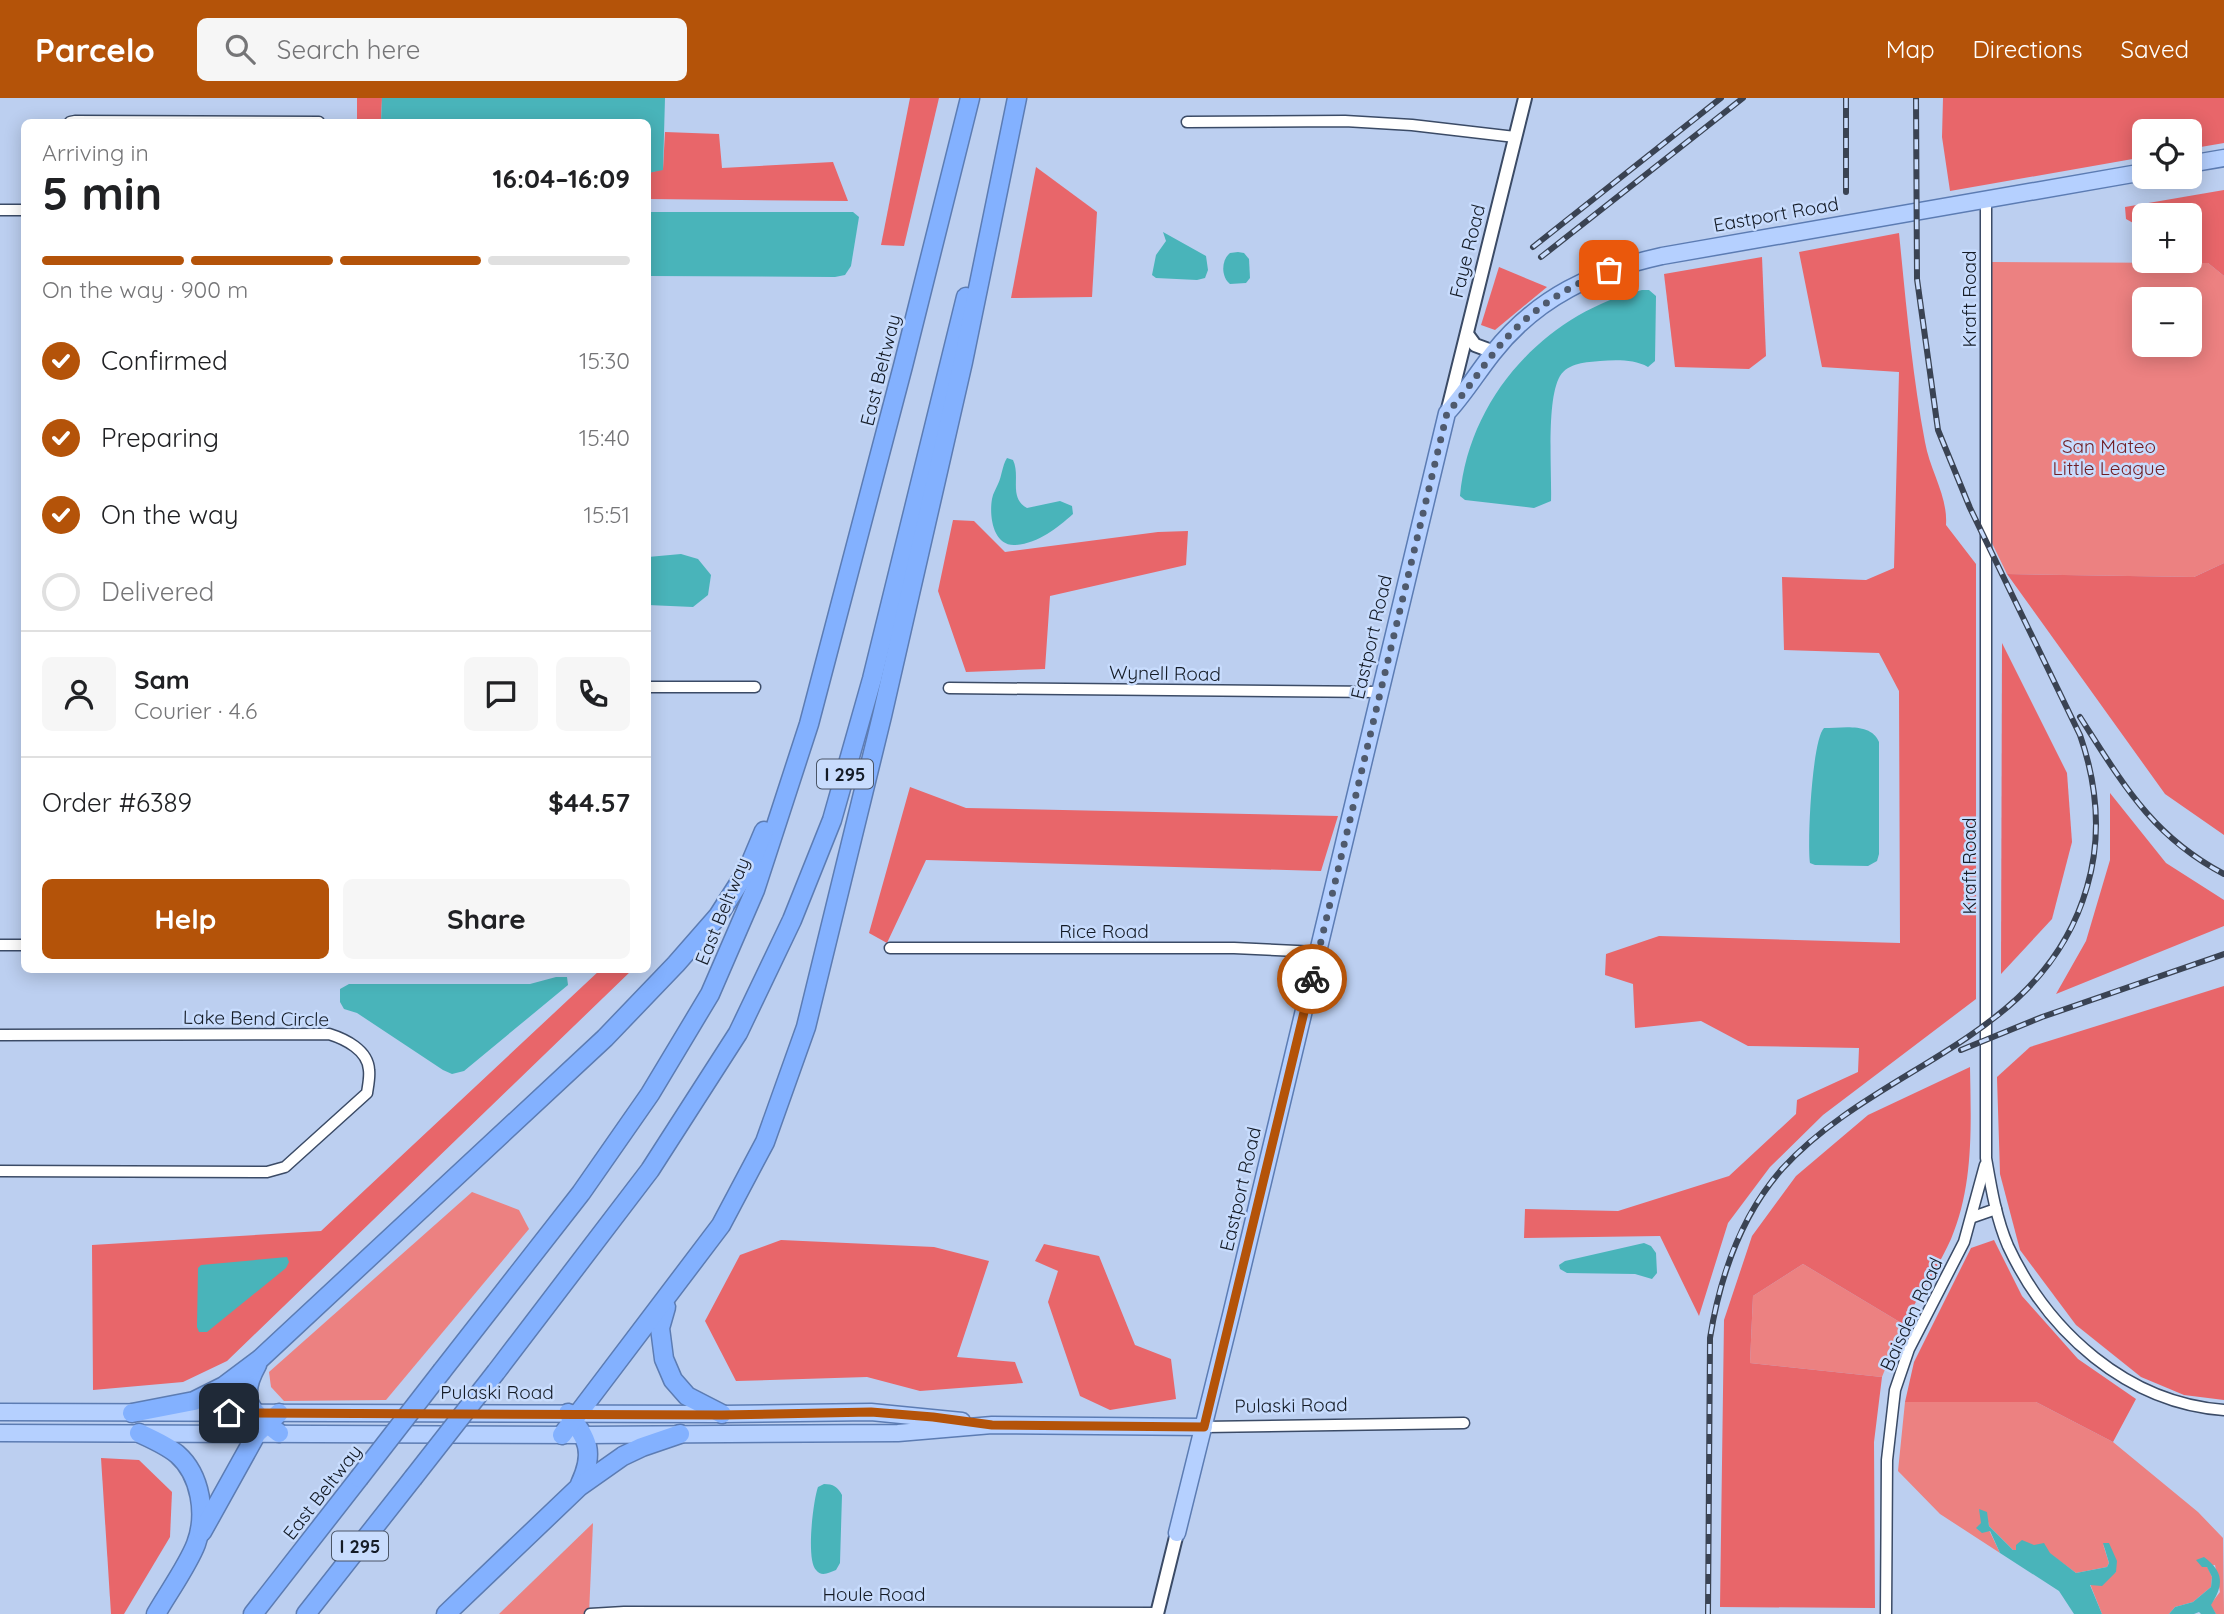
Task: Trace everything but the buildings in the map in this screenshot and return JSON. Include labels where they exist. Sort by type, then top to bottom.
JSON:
[{"type":"highway","name":"East Beltway","points":[[253,1614],[616,1146],[710,994],[755,890],[809,724],[970,98]]},
{"type":"highway","points":[[579,1487],[589,1465],[589,1453],[574,1423],[721,1225],[765,1142],[806,1027],[883,716],[964,362],[1016,98]]},
{"type":"highway","name":"I 295","points":[[306,1614],[625,1206],[657,1161],[738,1032],[792,920],[832,820],[872,679],[1016,98]]},
{"type":"highway","points":[[132,1413],[194,1401],[224,1386],[260,1359],[605,1038],[718,916],[748,869],[809,724]]},
{"type":"highway","points":[[668,1297],[660,1328],[664,1359],[673,1380],[687,1396],[722,1415]]},
{"type":"highway","points":[[156,1614],[267,1423],[247,1399],[247,1382],[260,1359]]},
{"type":"highway","points":[[139,1433],[177,1453],[192,1473],[202,1504],[196,1544]]},
{"type":"highway","points":[[446,1614],[579,1487],[623,1456],[680,1434]]},
{"type":"main road","points":[[2202,162],[2224,158]]},
{"type":"main road","name":"Eastport Road","points":[[1177,1533],[1447,413],[1460,400],[1494,352],[1535,312],[1554,297],[1609,270],[1662,256],[2132,174]]},
{"type":"main road","name":"Pulaski Road","points":[[0,1412],[132,1413],[267,1423],[574,1423],[722,1415],[871,1412],[992,1425]]},
{"type":"main road","name":"Pulaski Road","points":[[0,1433],[139,1433],[267,1423]]},
{"type":"main road","name":"Pulaski Road","points":[[574,1423],[680,1434],[898,1433],[992,1425],[1204,1427]]},
{"type":"street","name":"Faye Road","points":[[1447,413],[1525,98]]},
{"type":"street","points":[[1187,122],[1345,121],[1412,125],[1515,137]]},
{"type":"street","name":"Kraft Road","points":[[1986,199],[1986,1158],[1996,1209],[2007,1244],[2028,1285],[2072,1339],[2094,1359],[2123,1377],[2173,1400],[2200,1408],[2224,1410]]},
{"type":"street","points":[[0,210],[21,210]]},
{"type":"street","points":[[1467,334],[1475,345],[1494,352]]},
{"type":"street","points":[[651,687],[755,687]]},
{"type":"street","name":"Wynell Road","points":[[949,688],[1380,692]]},
{"type":"street","points":[[0,945],[21,945]]},
{"type":"street","name":"Rice Road","points":[[890,948],[1234,948],[1318,951]]},
{"type":"street","name":"Lake Bend Circle","points":[[0,1035],[329,1034],[360,1050],[370,1068],[367,1093],[285,1167],[267,1172],[0,1171]]},
{"type":"street","name":"Baisden Road","points":[[1886,1614],[1887,1460],[1895,1390],[1909,1349],[1956,1260],[1973,1217],[1986,1158]]},
{"type":"street","points":[[1973,1217],[1996,1209]]},
{"type":"street","name":"Pulaski Road","points":[[1204,1427],[1464,1423]]},
{"type":"street","name":"Eastport Road","points":[[1158,1614],[1177,1533]]},
{"type":"street","name":"Houle Road","points":[[590,1614],[1158,1614]]},
{"type":"green space","name":"San Mateo Little League","points":[[1991,262],[2132,263],[2132,273],[2202,273],[2202,263],[2208,263],[2224,276],[2224,563],[2194,577],[2007,574],[1991,541]]},
{"type":"green space","points":[[472,1192],[519,1210],[529,1229],[386,1400],[284,1401],[271,1387],[269,1372]]},
{"type":"green space","points":[[1803,1264],[1903,1324],[1882,1377],[1750,1363],[1753,1296]]},
{"type":"green space","points":[[1905,1402],[2036,1402],[2113,1442],[2198,1512],[2223,1538],[2224,1614],[2216,1614],[2210,1605],[2220,1592],[2215,1565],[2207,1566],[2212,1577],[2211,1587],[2193,1602],[2175,1607],[2169,1614],[2102,1614],[2090,1584],[2116,1572],[2103,1544],[2109,1563],[2107,1567],[2076,1573],[2049,1553],[2013,1550],[1989,1526],[1987,1517],[1979,1509],[2000,1553],[1940,1514],[1898,1471]]},
{"type":"green space","points":[[593,1523],[589,1614],[499,1614]]},
{"type":"shaded area","points":[[357,98],[382,98],[381,119],[357,119]]},
{"type":"shaded area","points":[[382,98],[665,98],[663,170],[651,172],[651,119],[381,119]]},
{"type":"shaded area","points":[[910,98],[939,98],[904,246],[881,245]]},
{"type":"shaded area","points":[[1943,98],[2224,98],[2224,143],[2202,147],[2202,119],[2132,119],[2132,159],[1950,191],[1942,137]]},
{"type":"shaded area","points":[[665,132],[719,134],[722,168],[833,162],[848,201],[651,199],[651,172],[663,169]]},
{"type":"shaded area","points":[[1036,167],[1097,212],[1092,297],[1011,298]]},
{"type":"shaded area","points":[[2224,190],[2224,276],[2208,263],[2202,263],[2202,203],[2148,203]]},
{"type":"shaded area","points":[[2132,206],[2132,222],[2126,219],[2125,207]]},
{"type":"shaded area","points":[[651,212],[853,212],[859,217],[851,266],[845,275],[651,276]]},
{"type":"shaded area","points":[[1163,232],[1206,256],[1208,270],[1205,278],[1156,278],[1152,275],[1156,255],[1166,241]]},
{"type":"shaded area","points":[[1899,233],[1913,364],[1927,453],[1942,494],[1946,525],[1976,564],[1976,999],[1823,1115],[1770,1167],[1728,1223],[1699,1316],[1660,1236],[1524,1238],[1525,1209],[1618,1211],[1729,1176],[1796,1114],[1797,1100],[1858,1072],[1859,1048],[1748,1046],[1701,1021],[1635,1028],[1633,984],[1605,975],[1606,954],[1659,936],[1900,943],[1899,691],[1879,653],[1784,650],[1782,577],[1866,580],[1894,568],[1899,372],[1822,367],[1799,252]]},
{"type":"shaded area","points":[[1230,253],[1244,253],[1249,259],[1250,278],[1246,283],[1230,284],[1225,277],[1224,264]]},
{"type":"shaded area","points":[[1762,257],[1766,356],[1749,369],[1675,367],[1664,274]]},
{"type":"shaded area","points":[[1499,267],[1547,287],[1495,330],[1481,325]]},
{"type":"shaded area","points":[[1649,290],[1656,296],[1655,361],[1648,367],[1624,361],[1584,363],[1568,368],[1560,376],[1551,418],[1551,501],[1534,508],[1465,500],[1460,496],[1466,460],[1479,425],[1496,393],[1518,364],[1545,339],[1574,318],[1607,301]]},
{"type":"shaded area","points":[[1007,458],[1013,460],[1016,492],[1021,503],[1027,508],[1060,501],[1072,506],[1073,514],[1040,538],[1024,544],[1008,544],[1002,541],[992,522],[992,497]]},
{"type":"shaded area","points":[[953,520],[974,521],[1005,552],[1158,532],[1188,531],[1186,565],[1050,596],[1045,669],[966,672],[938,591]]},
{"type":"shaded area","points":[[681,554],[698,559],[711,575],[708,595],[693,607],[651,605],[651,557]]},
{"type":"shaded area","points":[[2224,563],[2224,835],[2165,794],[2007,574],[2194,577]]},
{"type":"shaded area","points":[[2002,643],[2067,773],[2072,842],[2052,919],[2001,974]]},
{"type":"shaded area","points":[[1824,728],[1863,729],[1870,731],[1879,742],[1879,854],[1877,861],[1868,866],[1810,863],[1810,815],[1816,751]]},
{"type":"shaded area","points":[[910,787],[966,808],[1338,816],[1321,871],[926,860],[887,943],[869,933]]},
{"type":"shaded area","points":[[2110,793],[2166,863],[2224,900],[2224,926],[2056,994],[2086,941],[2110,860]]},
{"type":"shaded area","points":[[597,973],[629,973],[227,1361],[183,1382],[93,1390],[92,1245],[321,1231]]},
{"type":"shaded area","points":[[567,977],[568,985],[464,1071],[452,1074],[357,1013],[344,1009],[340,1002],[340,989],[349,984],[530,984]]},
{"type":"shaded area","points":[[2224,986],[2224,1400],[2184,1395],[2141,1377],[2076,1325],[2020,1250],[2000,1174],[1997,1077],[2030,1047]]},
{"type":"shaded area","points":[[1970,1067],[1971,1111],[1964,1198],[1951,1239],[1903,1324],[1803,1264],[1753,1296],[1750,1363],[1882,1377],[1874,1442],[1875,1608],[1720,1607],[1724,1320],[1752,1236],[1796,1176],[1868,1115]]},
{"type":"shaded area","points":[[781,1240],[934,1247],[989,1261],[957,1357],[1015,1362],[1023,1383],[920,1391],[867,1377],[736,1381],[705,1321],[740,1255]]},
{"type":"shaded area","points":[[1994,1240],[2022,1296],[2078,1359],[2136,1399],[2113,1442],[2036,1402],[1905,1402],[1914,1362],[1971,1248]]},
{"type":"shaded area","points":[[1644,1243],[1651,1246],[1656,1253],[1657,1273],[1652,1279],[1635,1274],[1567,1273],[1560,1269],[1559,1265],[1565,1261]]},
{"type":"shaded area","points":[[1044,1244],[1099,1256],[1135,1345],[1171,1359],[1176,1399],[1110,1410],[1080,1396],[1048,1302],[1058,1271],[1035,1261]]},
{"type":"shaded area","points":[[287,1257],[289,1262],[286,1268],[207,1332],[199,1332],[198,1268],[201,1265]]},
{"type":"shaded area","points":[[101,1458],[139,1460],[172,1492],[170,1537],[124,1614],[111,1614]]},
{"type":"shaded area","points":[[824,1484],[835,1486],[842,1495],[840,1563],[836,1570],[823,1574],[816,1570],[813,1564],[811,1543],[816,1494],[818,1487]]},
{"type":"shaded area","points":[[1979,1509],[1987,1512],[1989,1526],[2013,1550],[2016,1550],[2016,1545],[2022,1540],[2034,1545],[2044,1543],[2050,1553],[2076,1573],[2107,1567],[2109,1563],[2103,1543],[2109,1543],[2117,1561],[2116,1572],[2102,1586],[2090,1585],[2102,1614],[2074,1614],[2059,1591],[2000,1553],[1990,1531],[1982,1533],[1976,1528],[1981,1523]]},
{"type":"shaded area","points":[[2204,1557],[2215,1568],[2220,1579],[2211,1605],[2216,1614],[2169,1614],[2175,1607],[2193,1602],[2211,1587],[2212,1577],[2207,1567],[2202,1567],[2196,1560]]},
{"type":"railway","points":[[1533,247],[1721,98]]},
{"type":"railway","points":[[1541,257],[1743,98]]},
{"type":"railway","points":[[1846,98],[1846,192]]},
{"type":"railway","points":[[1708,1614],[1710,1338],[1726,1270],[1743,1227],[1782,1169],[1821,1132],[1865,1101],[1955,1046],[1997,1016],[2035,981],[2065,939],[2087,887],[2095,849],[2094,791],[2080,735],[1970,508],[1938,430],[1917,279],[1916,98]]},
{"type":"railway","points":[[2080,717],[2125,786],[2158,825],[2177,843],[2224,874]]},
{"type":"railway","points":[[1961,1050],[2042,1017],[2224,954]]},
{"type":"way so far","points":[[1312,979],[1447,413],[1460,400],[1494,352],[1535,312],[1570,287],[1609,270]]},
{"type":"route","points":[[229,1413],[722,1415],[871,1412],[992,1425],[1204,1427],[1312,979]]}]
